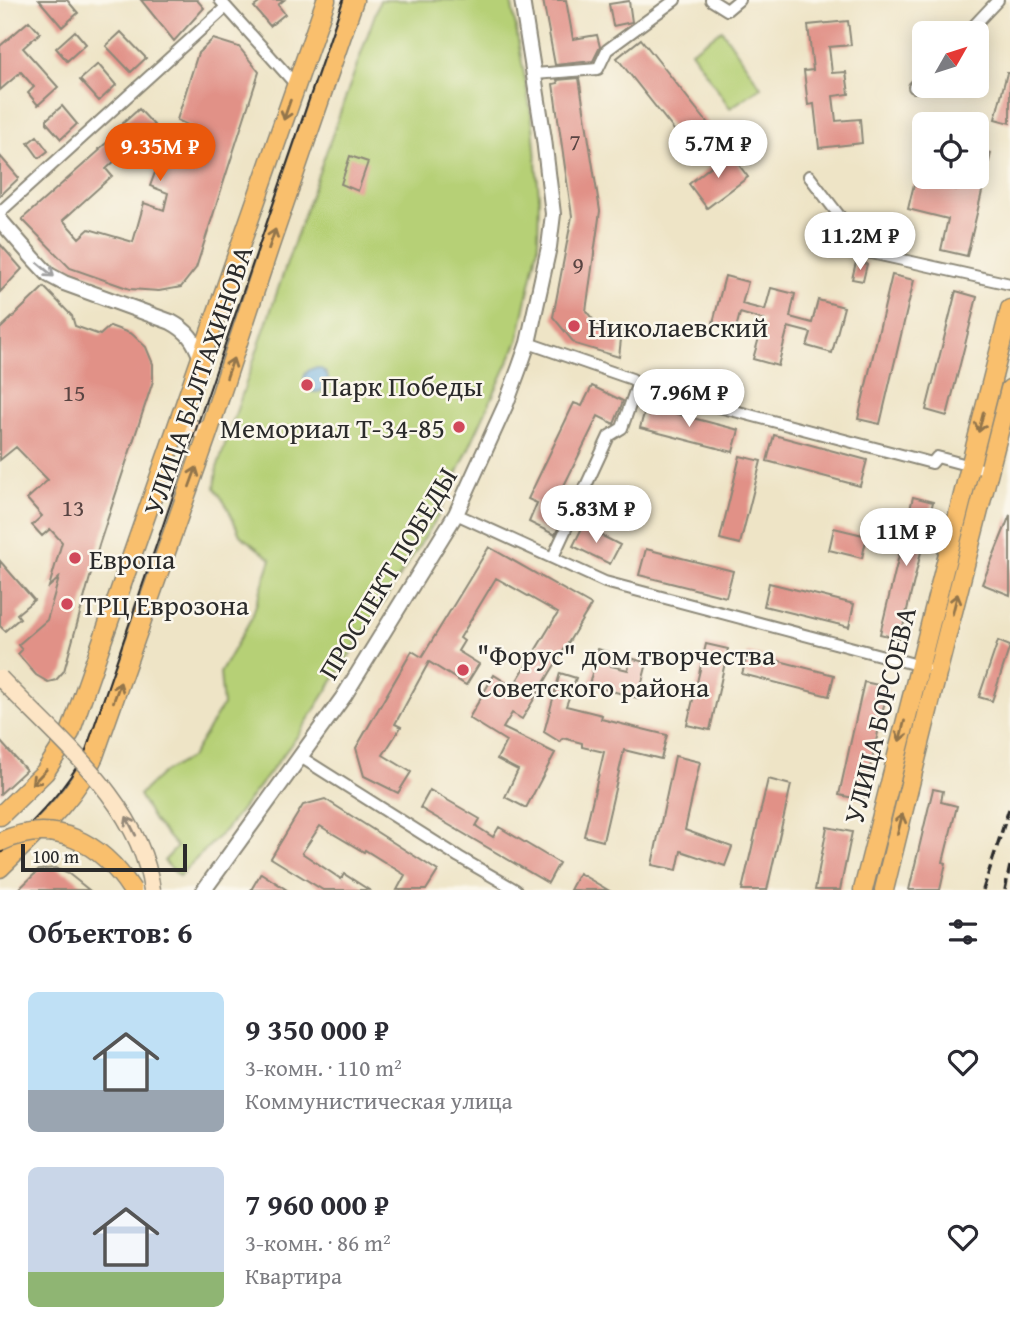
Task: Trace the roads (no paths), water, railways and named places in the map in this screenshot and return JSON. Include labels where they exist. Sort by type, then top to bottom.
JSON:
[{"type":"main road","name":"УЛИЦА БАЛТАХИНОВА","points":[[0,816],[45,772],[70,733],[326,0]]},
{"type":"main road","name":"УЛИЦА БАЛТАХИНОВА","points":[[0,868],[74,794],[86,776],[208,433],[354,0]]},
{"type":"main road","name":"УЛИЦА БОРСОЕВА","points":[[863,890],[1010,309]]},
{"type":"main road","name":"УЛИЦА БОРСОЕВА","points":[[884,890],[1010,389]]},
{"type":"main road","points":[[179,423],[208,433]]},
{"type":"main road","points":[[0,678],[103,787],[125,815],[147,864],[152,890]]},
{"type":"main road","points":[[0,842],[34,832],[69,836],[88,845],[108,861],[132,890]]},
{"type":"street","name":"ПРОСПЕКТ ПОБЕДЫ","points":[[204,890],[344,696],[456,514],[506,404],[528,343],[549,247],[553,214],[535,74],[522,0]]},
{"type":"street","points":[[535,74],[598,69],[607,50],[675,0]]},
{"type":"street","points":[[711,0],[727,10],[739,0]]},
{"type":"street","points":[[978,21],[998,0]]},
{"type":"street","points":[[0,212],[223,3],[296,85]]},
{"type":"street","points":[[809,176],[867,252],[1010,284]]},
{"type":"street","points":[[0,220],[49,275],[183,328],[193,339],[201,358]]},
{"type":"street","points":[[528,343],[632,379],[636,383],[622,428],[609,436],[552,557]]},
{"type":"street","points":[[708,404],[932,463],[937,457],[989,471]]},
{"type":"street","points":[[456,514],[605,582],[938,670]]},
{"type":"street","points":[[299,756],[516,890]]},
{"type":"water","points":[[316,368],[325,371],[328,380],[325,389],[316,392],[307,389],[304,380],[307,371]]},
{"type":"tram line","points":[[0,854],[36,818],[69,779],[86,750],[343,0]]},
{"type":"railway","points":[[983,890],[1010,806]]},
{"type":"railway","points":[[1005,890],[1010,866]]},
{"type":"place","name":"Николаевский","points":[[574,326]]},
{"type":"place","name":"Парк Победы","points":[[307,385]]},
{"type":"place","name":"Мемориал Т-34-85","points":[[459,427]]},
{"type":"place","name":"Европа","points":[[75,558]]},
{"type":"place","name":"ТРЦ Еврозона","points":[[67,604]]},
{"type":"place","name":"\"Форус\" дом творчества Советского района","points":[[463,670]]}]
